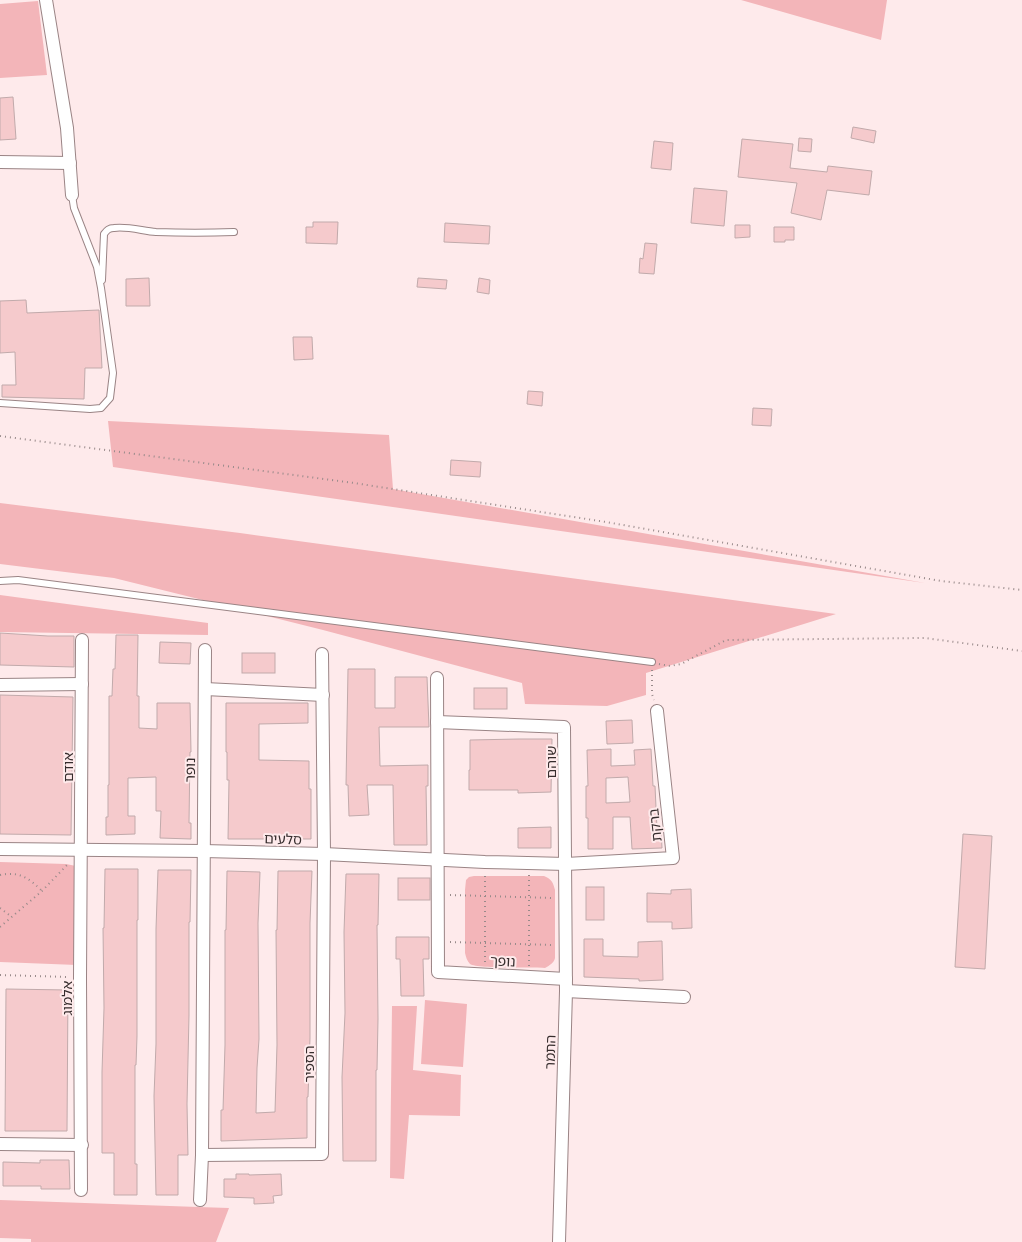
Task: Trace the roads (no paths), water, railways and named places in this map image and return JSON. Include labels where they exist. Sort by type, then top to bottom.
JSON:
[{"type":"street","points":[[46,0],[64,111],[72,195]]},
{"type":"street","points":[[0,162],[70,163]]},
{"type":"street","name":"אודם","points":[[81,850],[82,640]]},
{"type":"street","name":"נופר","points":[[203,851],[205,650]]},
{"type":"street","points":[[322,654],[324,854]]},
{"type":"street","points":[[437,678],[438,860]]},
{"type":"street","points":[[0,685],[82,684]]},
{"type":"street","points":[[205,689],[323,695]]},
{"type":"street","name":"ברקת","points":[[566,864],[673,858],[657,711]]},
{"type":"street","name":"שוהם","points":[[437,722],[564,727],[566,864]]},
{"type":"street","name":"סלעים","points":[[0,849],[324,854],[566,864]]},
{"type":"street","name":"אלמוג","points":[[81,850],[81,1190]]},
{"type":"street","points":[[200,1200],[202,1155],[203,851]]},
{"type":"street","name":"הספיר","points":[[202,1155],[322,1154],[324,854]]},
{"type":"street","name":"נופך","points":[[438,860],[438,972],[528,976],[566,985],[684,997]]},
{"type":"street","name":"התמר","points":[[559,1242],[566,985],[566,864]]},
{"type":"street","points":[[0,1144],[82,1145]]},
{"type":"lane","points":[[0,403],[90,409],[101,408],[110,398],[113,373],[101,288],[97,267],[74,208],[72,195]]},
{"type":"lane","points":[[101,288],[104,234],[107,230],[118,228],[181,233],[234,232]]},
{"type":"lane","points":[[0,581],[18,580],[652,662]]}]
